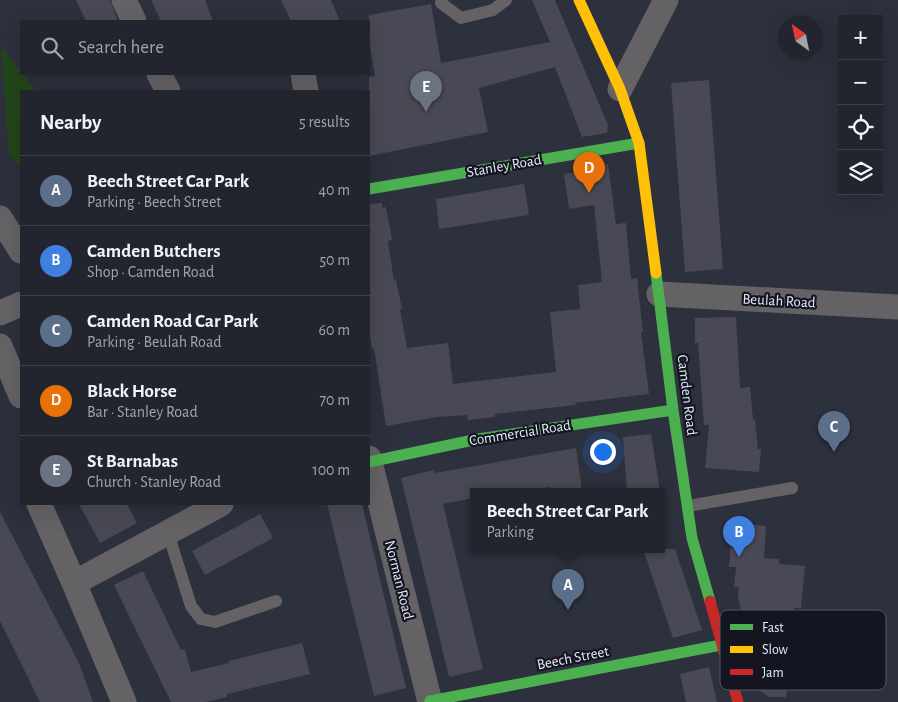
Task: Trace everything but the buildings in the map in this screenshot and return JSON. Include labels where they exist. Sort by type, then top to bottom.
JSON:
[{"type":"street","points":[[124,0],[134,20]]},
{"type":"street","name":"Camden Road","points":[[579,0],[620,89],[639,143],[660,294],[673,410],[688,506],[696,554],[720,641]]},
{"type":"street","points":[[620,89],[666,0]]},
{"type":"street","points":[[160,75],[167,90]]},
{"type":"street","points":[[303,75],[306,90]]},
{"type":"street","name":"Stanley Road","points":[[370,189],[639,143]]},
{"type":"street","points":[[0,218],[20,249]]},
{"type":"street","name":"Beulah Road","points":[[660,294],[898,307]]},
{"type":"street","points":[[0,313],[20,304]]},
{"type":"street","points":[[0,346],[20,394]]},
{"type":"street","name":"Commercial Road","points":[[370,462],[478,439],[673,410]]},
{"type":"street","name":"Norman Road","points":[[370,466],[430,702]]},
{"type":"street","points":[[39,505],[124,702]]},
{"type":"street","points":[[74,583],[219,505]]},
{"type":"street","name":"Beech Street","points":[[430,702],[720,645]]},
{"type":"street","name":"Camden Road","points":[[734,690],[738,702]]},
{"type":"lane","points":[[441,3],[461,18],[493,10],[506,0]]},
{"type":"lane","points":[[688,506],[792,488]]},
{"type":"lane","points":[[168,533],[191,606],[201,619],[215,622],[276,601]]},
{"type":"green space","points":[[1,46],[20,70],[20,75],[24,75],[35,90],[20,90],[20,167],[9,155]]},
{"type":"traffic: fast","points":[[370,189],[639,143]]},
{"type":"traffic: fast","points":[[656,273],[673,410],[692,538],[710,601]]},
{"type":"traffic: fast","points":[[370,462],[478,439],[673,410]]},
{"type":"traffic: fast","points":[[430,701],[720,645]]},
{"type":"traffic: slow","points":[[579,0],[620,89],[639,143],[656,273]]},
{"type":"traffic: jam","points":[[710,601],[720,637]]},
{"type":"traffic: jam","points":[[735,690],[738,702]]},
{"type":"place","name":"St Barnabas","points":[[426,112]]},
{"type":"place","name":"Black Horse","points":[[589,193]]},
{"type":"place","name":"Camden Road Car Park","points":[[834,452]]},
{"type":"place","name":"Camden Butchers","points":[[739,557]]},
{"type":"place","name":"Beech Street Car Park","points":[[568,610]]}]
